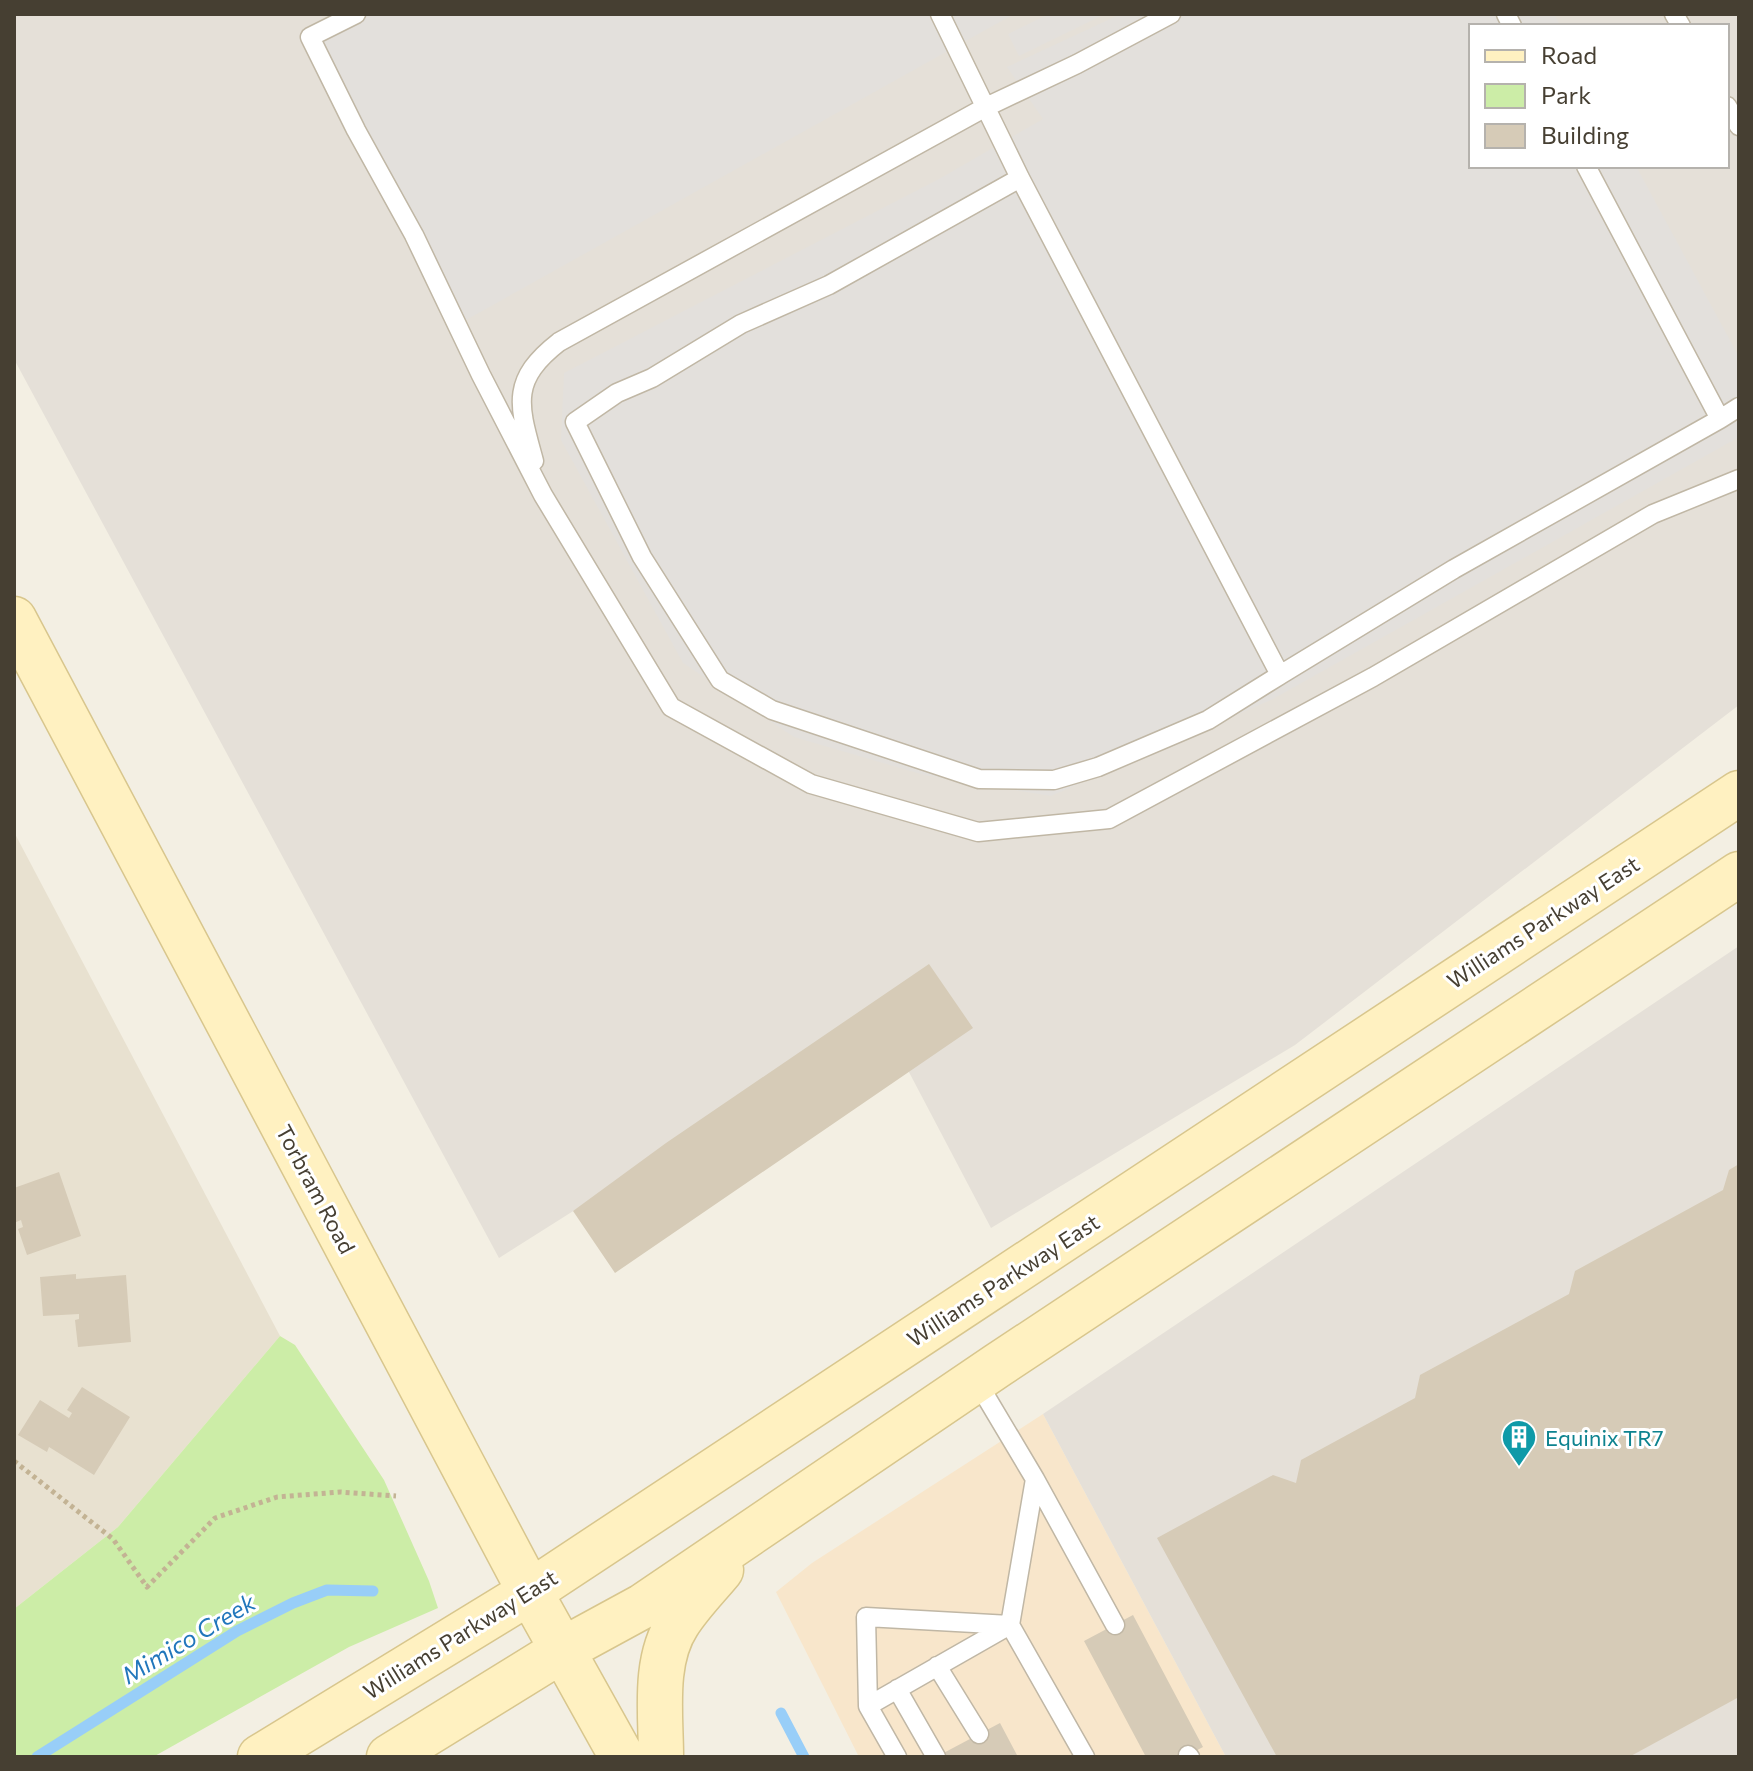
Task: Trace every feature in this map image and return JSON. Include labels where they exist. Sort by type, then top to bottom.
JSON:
[{"type":"main road","name":"Torbram Road","points":[[14,619],[530,1592],[622,1757]]},
{"type":"main road","name":"Williams Parkway East","points":[[260,1757],[530,1592],[1739,793]]},
{"type":"main road","points":[[389,1757],[564,1649],[643,1606],[976,1380],[1739,874]]},
{"type":"main road","points":[[661,1757],[660,1681],[665,1652],[676,1625],[757,1528]]},
{"type":"lane","points":[[356,14],[310,37],[356,130],[414,235],[543,495],[671,707],[811,784],[978,832],[1109,819],[1373,677],[1653,514],[1739,479]]},
{"type":"lane","points":[[940,14],[1020,178],[1280,675]]},
{"type":"lane","points":[[543,495],[520,403],[527,377],[538,358],[559,342],[984,108],[1077,64],[1171,14]]},
{"type":"lane","points":[[1587,168],[1720,419]]},
{"type":"lane","points":[[1020,178],[829,285],[741,324],[652,378],[617,393],[575,422],[642,557],[720,680],[772,710],[979,779],[1054,780],[1098,767],[1208,720],[1454,569],[1739,407]]},
{"type":"lane","points":[[976,1380],[1035,1479],[1115,1625]]},
{"type":"lane","points":[[1035,1479],[1010,1625],[1085,1757]]},
{"type":"lane","points":[[897,1757],[868,1706],[866,1617],[1010,1625]]},
{"type":"lane","points":[[868,1706],[1010,1625]]},
{"type":"lane","points":[[937,1666],[979,1734]]},
{"type":"lane","points":[[897,1689],[936,1757]]},
{"type":"path","points":[[14,1461],[113,1539],[147,1587],[215,1518],[277,1497],[340,1492],[396,1496]]},
{"type":"shaded area","points":[[14,14],[1739,14],[1739,705],[1295,1045],[991,1228],[880,1017],[499,1258],[14,359]]},
{"type":"shaded area","points":[[353,14],[1014,14],[457,325],[310,37]]},
{"type":"shaded area","points":[[1049,14],[1105,14],[1019,56],[1008,34]]},
{"type":"shaded area","points":[[1121,14],[1554,14],[1560,24],[1469,24],[1469,168],[1637,168],[1739,357],[1739,437],[1273,699],[1051,796],[924,775],[794,737],[683,663],[561,440],[564,373],[939,179],[1043,119],[1007,67]]},
{"type":"shaded area","points":[[14,832],[280,1336],[118,1527],[14,1609]]},
{"type":"shaded area","points":[[1739,946],[1739,1757],[1226,1757],[1043,1414]]},
{"type":"shaded area","points":[[1043,1414],[1226,1757],[859,1757],[776,1592],[812,1563]]},
{"type":"green space","points":[[280,1336],[295,1345],[384,1480],[438,1608],[349,1647],[153,1757],[14,1757],[14,1609],[118,1527]]},
{"type":"building","points":[[929,964],[973,1028],[615,1273],[573,1211],[666,1143]]},
{"type":"building","name":"Equinix TR7","points":[[1739,1164],[1739,1697],[1629,1757],[1277,1757],[1157,1538],[1273,1475],[1296,1483],[1301,1460],[1415,1398],[1420,1375],[1569,1294],[1575,1271],[1723,1190],[1729,1170]]},
{"type":"building","points":[[59,1172],[81,1236],[27,1255],[18,1229],[23,1227],[21,1220],[14,1223],[14,1188]]},
{"type":"building","points":[[76,1274],[76,1279],[126,1275],[131,1342],[78,1347],[75,1320],[79,1319],[79,1314],[43,1316],[40,1277]]},
{"type":"building","points":[[82,1387],[130,1417],[94,1475],[49,1447],[47,1452],[18,1435],[40,1400],[69,1418],[72,1413],[67,1410]]},
{"type":"building","points":[[1133,1615],[1203,1747],[1184,1757],[1146,1757],[1084,1641]]},
{"type":"building","points":[[1000,1723],[1018,1757],[936,1757]]},
{"type":"waterway","name":"Mimico Creek","points":[[37,1757],[237,1631],[293,1603],[327,1590],[373,1591]]},
{"type":"waterway","name":"Mimico Creek","points":[[781,1713],[804,1757]]},
{"type":"place","name":"Equinix TR7","points":[[1519,1468]]}]
